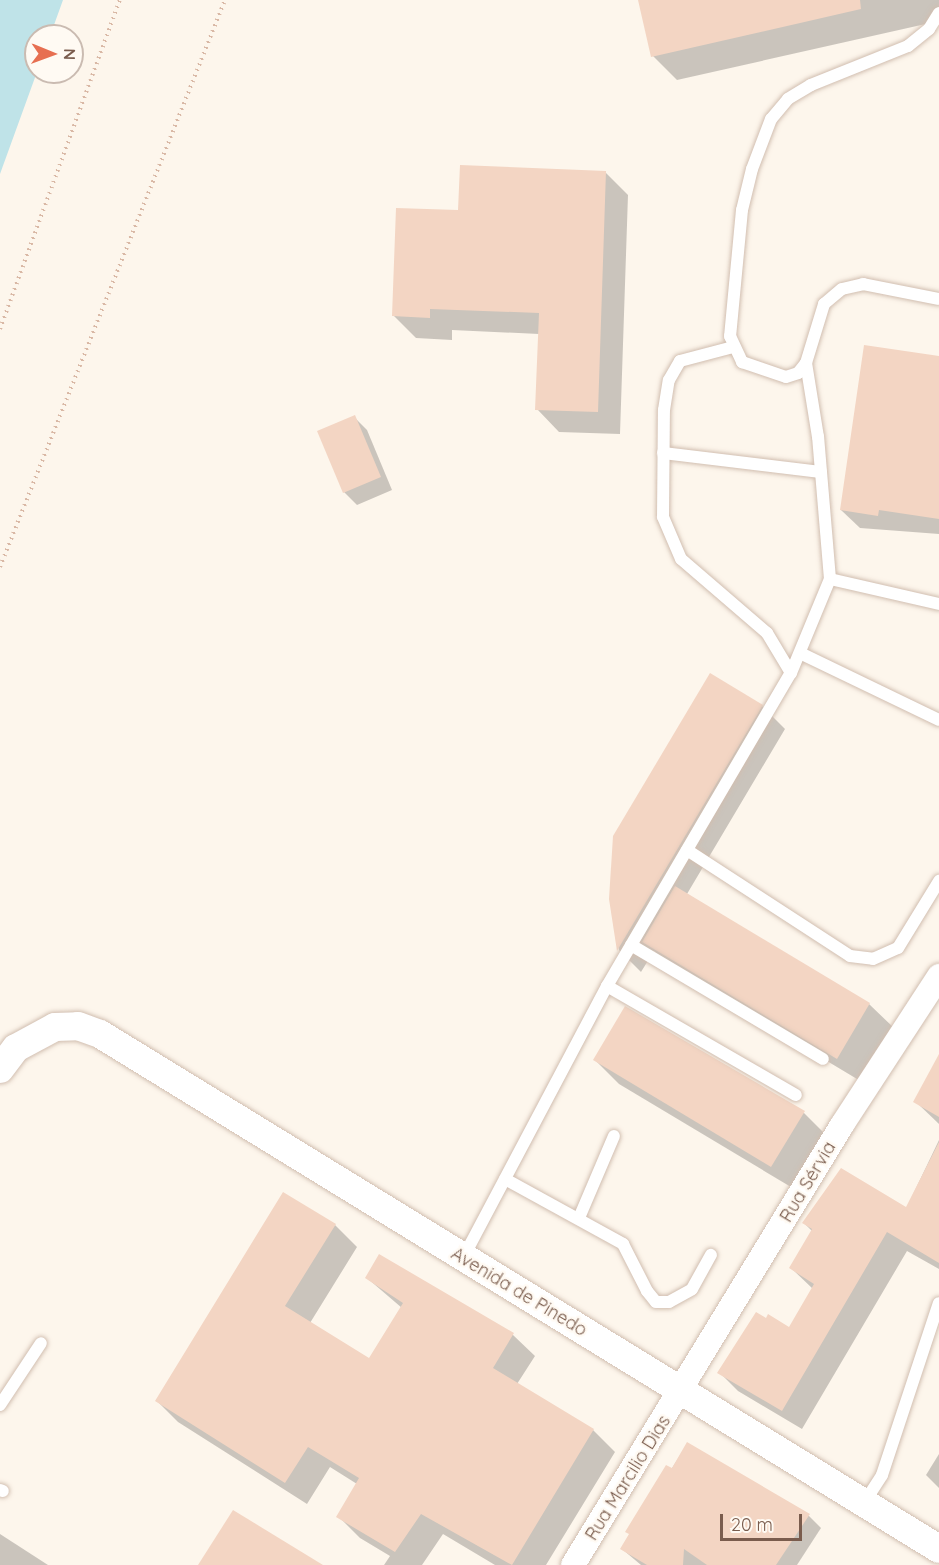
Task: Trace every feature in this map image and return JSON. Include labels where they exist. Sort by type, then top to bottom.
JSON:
[{"type":"street","name":"Rua Sérvia","points":[[683,1391],[842,1125],[937,985]]},
{"type":"street","name":"Avenida de Pinedo","points":[[0,1069],[16,1048],[55,1027],[78,1026],[100,1034],[463,1259],[939,1549]]},
{"type":"street","name":"Rua Marcilio Dias","points":[[573,1565],[683,1391]]},
{"type":"lane","points":[[938,18],[908,46],[811,85],[788,99],[771,119],[752,169],[742,210],[730,336],[733,347],[742,362],[768,374],[786,377],[798,373],[806,363],[824,304],[842,289],[863,284],[939,298]]},
{"type":"lane","points":[[733,347],[680,361],[669,380],[663,453],[663,517],[681,559],[766,633],[791,673]]},
{"type":"lane","points":[[463,1259],[607,986],[791,673],[830,579],[821,472],[806,363]]},
{"type":"lane","points":[[663,453],[821,472]]},
{"type":"lane","points":[[830,579],[939,604]]},
{"type":"lane","points":[[800,653],[939,720]]},
{"type":"lane","points":[[687,850],[850,956],[885,956],[898,948],[939,881]]},
{"type":"lane","points":[[631,945],[823,1059]]},
{"type":"lane","points":[[607,986],[796,1095]]},
{"type":"lane","points":[[579,1218],[614,1136]]},
{"type":"lane","points":[[506,1179],[623,1244],[647,1291],[656,1302],[669,1302],[692,1289],[711,1255]]},
{"type":"lane","points":[[863,1504],[882,1474],[939,1303]]},
{"type":"lane","points":[[0,1405],[41,1343]]},
{"type":"path","points":[[0,329],[120,0]]},
{"type":"path","points":[[0,567],[225,0]]},
{"type":"water","points":[[0,0],[63,0],[54,24],[24,24],[24,84],[33,84],[0,174]]},
{"type":"building","points":[[638,0],[860,0],[861,9],[651,57]]},
{"type":"building","points":[[460,165],[606,171],[598,412],[535,410],[539,313],[430,309],[430,318],[392,316],[396,208],[458,210]]},
{"type":"building","points":[[864,345],[939,356],[939,519],[879,510],[878,516],[840,510]]},
{"type":"building","points":[[355,415],[381,477],[343,493],[317,431]]},
{"type":"building","points":[[710,673],[763,705],[617,951],[609,899],[613,836]]},
{"type":"building","points":[[675,886],[870,1003],[837,1059],[642,942]]},
{"type":"building","points":[[625,1006],[805,1111],[771,1167],[593,1060]]},
{"type":"building","points":[[939,1054],[939,1117],[913,1102]]},
{"type":"building","points":[[939,1142],[939,1263],[887,1232],[782,1411],[717,1373],[756,1312],[766,1318],[768,1314],[789,1327],[814,1284],[789,1268],[812,1229],[802,1223],[841,1168],[906,1207]]},
{"type":"building","points":[[283,1192],[336,1224],[285,1306],[369,1358],[403,1303],[365,1278],[379,1254],[514,1333],[493,1368],[594,1429],[512,1565],[421,1514],[395,1552],[336,1517],[359,1478],[308,1447],[285,1483],[155,1401]]},
{"type":"building","points":[[687,1442],[810,1514],[776,1565],[707,1565],[684,1549],[683,1565],[647,1565],[620,1549],[629,1534],[625,1532],[666,1465],[672,1468]]},
{"type":"building","points":[[233,1510],[323,1565],[198,1565]]}]
